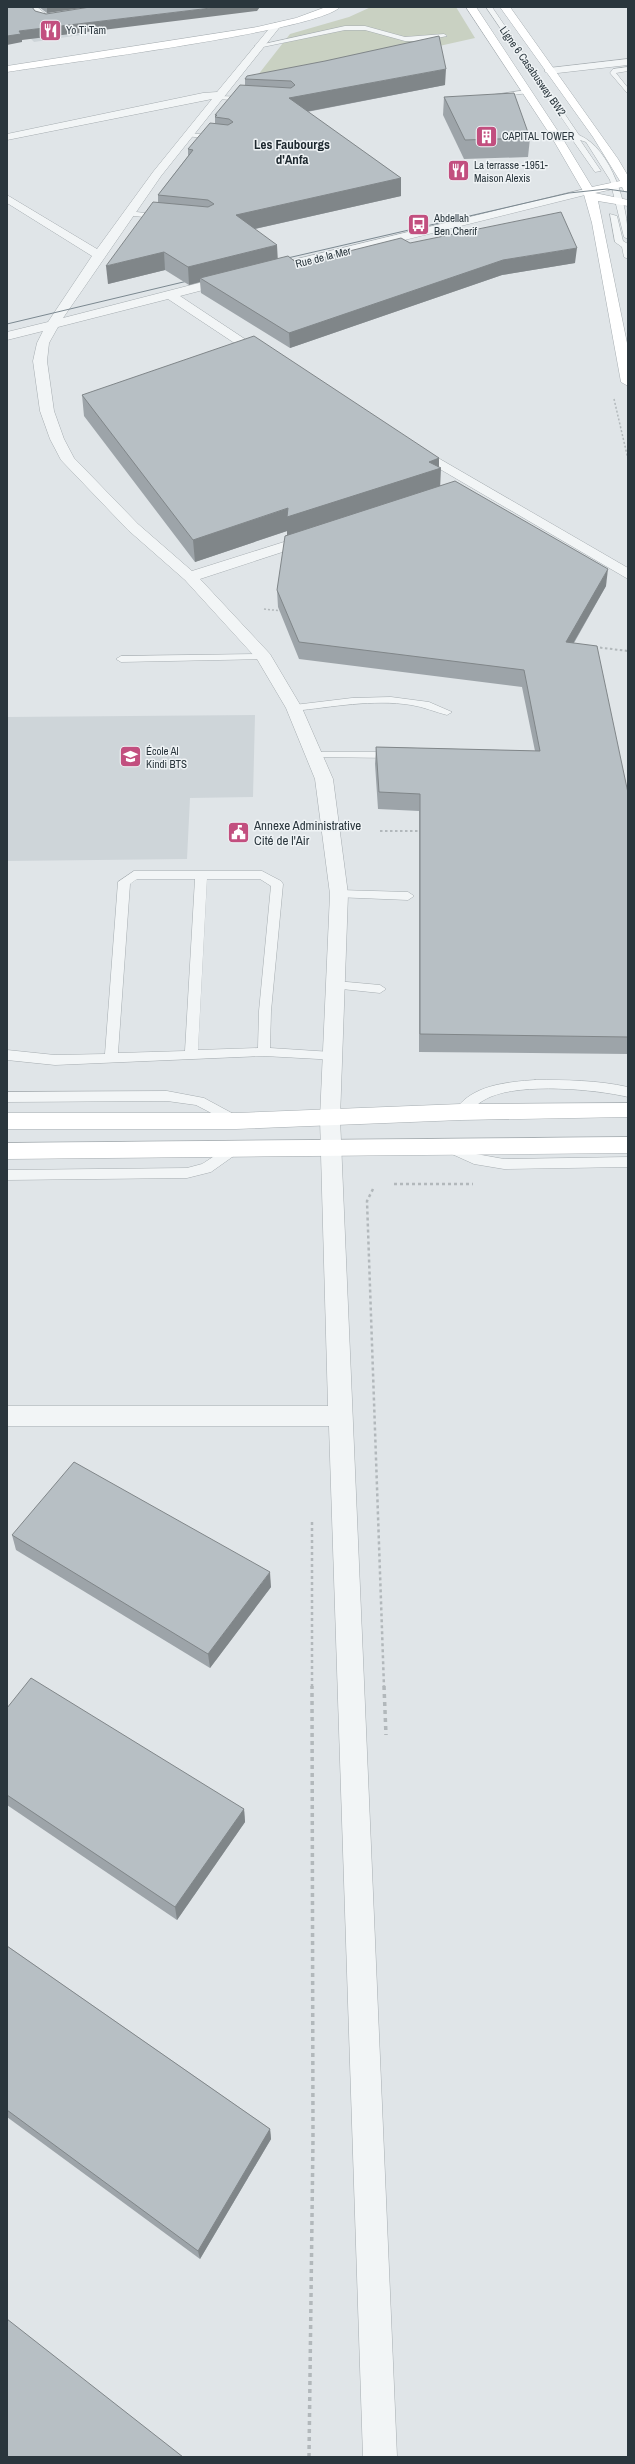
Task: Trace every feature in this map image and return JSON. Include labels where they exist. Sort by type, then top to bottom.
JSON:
[{"type":"main road","points":[[7,68],[225,36],[276,20],[335,7]]},
{"type":"main road","points":[[471,7],[527,92],[590,194],[628,382]]},
{"type":"main road","points":[[505,7],[548,71],[602,140],[628,184],[610,185],[590,194]]},
{"type":"main road","points":[[264,18],[276,20]]},
{"type":"main road","points":[[590,194],[619,202]]},
{"type":"main road","points":[[7,1121],[236,1121],[461,1112],[628,1110]]},
{"type":"main road","points":[[7,1151],[230,1151],[331,1147],[628,1145]]},
{"type":"street","points":[[32,7],[40,16],[47,18],[115,7]]},
{"type":"street","points":[[276,20],[220,96],[128,213],[53,325],[43,343],[40,361],[42,390],[56,439],[68,460],[101,496],[190,577],[264,657],[294,708],[324,779],[339,894],[330,1118],[380,2457]]},
{"type":"street","points":[[548,71],[628,62]]},
{"type":"street","points":[[7,137],[203,96],[220,96]]},
{"type":"street","name":"Rue de la Mer","points":[[254,273],[569,197],[590,194]]},
{"type":"street","points":[[7,198],[99,255]]},
{"type":"street","points":[[7,336],[238,277]]},
{"type":"street","points":[[169,294],[278,365]]},
{"type":"street","points":[[400,439],[474,485],[628,574]]},
{"type":"street","points":[[460,489],[474,485]]},
{"type":"street","points":[[190,577],[326,533]]},
{"type":"street","points":[[7,1416],[312,1417],[340,1415]]},
{"type":"lane","name":"Ligne 6 Casabusway BW2","points":[[489,7],[577,136],[577,142],[610,185],[619,202],[628,237]]},
{"type":"lane","points":[[258,46],[345,28],[365,28],[406,39],[422,39],[444,36]]},
{"type":"lane","points":[[628,69],[615,70],[613,73],[628,92]]},
{"type":"lane","points":[[485,95],[527,92]]},
{"type":"lane","points":[[220,96],[251,99]]},
{"type":"lane","points":[[189,135],[229,139]]},
{"type":"lane","name":"Ligne 6 Casabusway BW2","points":[[619,202],[619,242],[627,245],[628,257]]},
{"type":"lane","points":[[128,213],[172,218]]},
{"type":"lane","points":[[230,348],[245,344]]},
{"type":"lane","points":[[121,659],[264,657]]},
{"type":"lane","points":[[294,708],[409,701],[435,706],[447,712]]},
{"type":"lane","points":[[315,755],[402,756]]},
{"type":"lane","points":[[111,1058],[124,882],[134,875],[262,875],[277,884],[265,1010],[264,1052]]},
{"type":"lane","points":[[191,1056],[201,875]]},
{"type":"lane","points":[[339,894],[408,896]]},
{"type":"lane","points":[[336,985],[380,989]]},
{"type":"lane","points":[[7,1055],[56,1060],[264,1052],[332,1057]]},
{"type":"lane","points":[[461,1112],[468,1104],[486,1093],[509,1087],[599,1086],[628,1092]]},
{"type":"lane","points":[[7,1097],[167,1096],[199,1101],[236,1121]]},
{"type":"lane","points":[[448,1146],[474,1159],[504,1164],[628,1162]]},
{"type":"lane","points":[[7,1175],[186,1173],[206,1168],[230,1151]]},
{"type":"path","points":[[264,609],[288,612]]},
{"type":"path","points":[[588,646],[628,651]]},
{"type":"path","points":[[380,831],[426,831]]},
{"type":"path","points":[[309,2457],[313,2139],[312,1520]]},
{"type":"shaded area","points":[[65,20],[80,35],[34,42],[19,26]]},
{"type":"shaded area","name":"École Al Kindi BTS","points":[[255,715],[253,797],[190,798],[187,859],[7,861],[7,717]]},
{"type":"green space","points":[[371,7],[456,7],[475,38],[247,89],[290,34],[349,17]]},
{"type":"building","points":[[7,7],[32,7],[35,11],[46,14],[90,7],[219,7],[19,31],[21,34],[7,36]]},
{"type":"building","points":[[439,36],[446,69],[289,98],[401,178],[236,215],[277,245],[188,267],[164,252],[106,266],[153,202],[208,207],[214,204],[208,200],[158,195],[193,150],[188,149],[210,123],[228,125],[233,122],[229,119],[215,117],[217,115],[215,115],[240,85],[291,88],[295,85],[291,81],[245,79],[247,76],[325,61]]},
{"type":"building","points":[[514,93],[530,138],[465,140],[444,97]]},
{"type":"building","points":[[561,212],[577,248],[503,260],[289,333],[200,278],[288,256],[298,264],[401,238],[410,243]]},
{"type":"building","points":[[254,336],[439,458],[429,462],[441,468],[287,517],[288,508],[193,540],[82,395]]},
{"type":"building","points":[[455,481],[608,569],[566,642],[597,646],[628,793],[628,1037],[420,1034],[420,794],[379,792],[376,747],[540,751],[524,670],[299,642],[277,590],[285,536]]},
{"type":"building","points":[[74,1462],[270,1572],[208,1654],[12,1535]]},
{"type":"building","points":[[31,1678],[244,1809],[175,1907],[7,1795],[7,1708]]},
{"type":"building","points":[[7,1946],[270,2129],[198,2251],[7,2110]]},
{"type":"building","points":[[7,2319],[183,2457],[7,2457]]},
{"type":"tram line","points":[[279,260],[569,193],[607,189],[628,192]]},
{"type":"tram line","points":[[7,324],[196,279]]},
{"type":"place","name":"Yo Ti Tam","points":[[50,30]]},
{"type":"place","name":"CAPITAL TOWER","points":[[487,136]]},
{"type":"place","name":"La terrasse -1951- Maison Alexis","points":[[458,171]]},
{"type":"place","name":"Abdellah Ben Cherif","points":[[419,224]]},
{"type":"place","name":"École Al Kindi BTS","points":[[131,757]]},
{"type":"place","name":"Annexe Administrative Cité de l'Air","points":[[239,832]]},
{"type":"district","name":"Les Faubourgs d'Anfa","points":[[292,152]]}]
